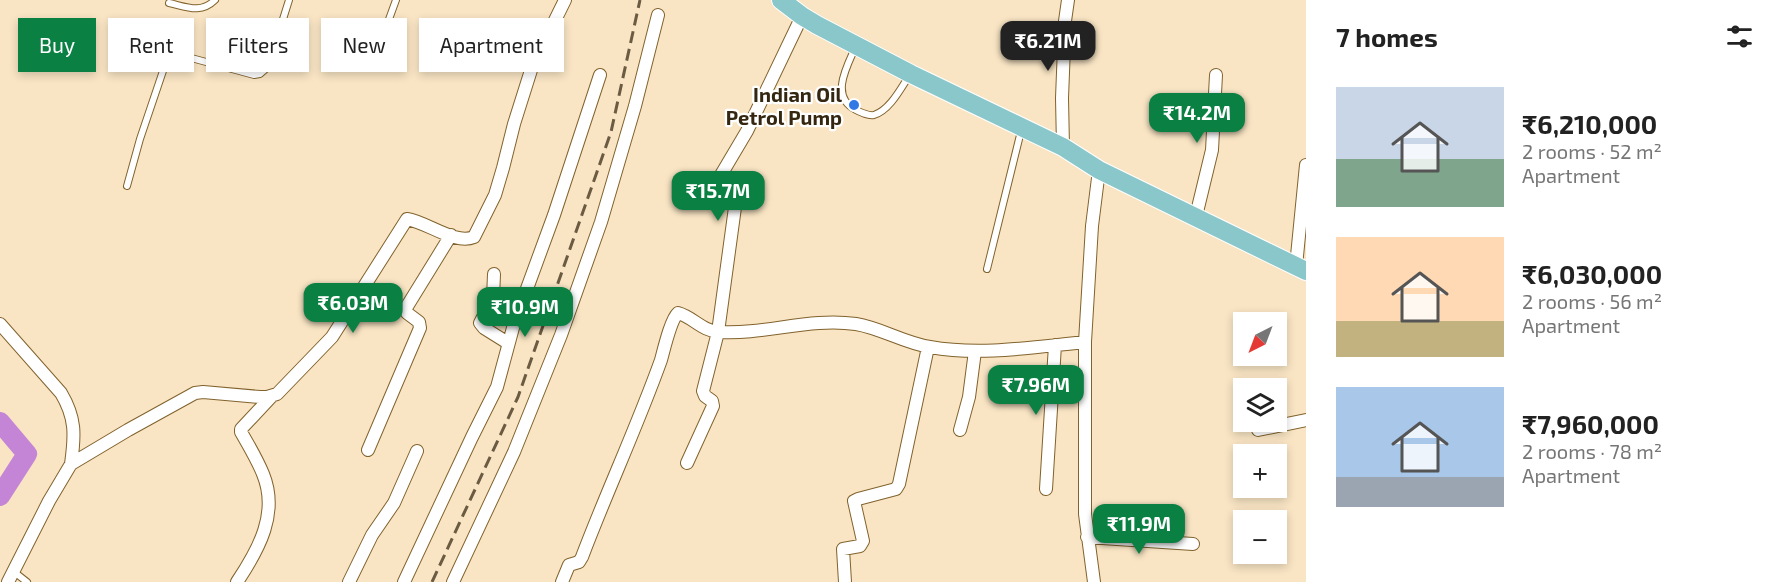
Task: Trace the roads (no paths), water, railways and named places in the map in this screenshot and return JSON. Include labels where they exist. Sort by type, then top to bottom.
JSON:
[{"type":"main road","points":[[781,0],[802,16],[911,74],[1063,147],[1100,170],[1301,269]]},
{"type":"street","points":[[71,464],[195,393],[260,397],[277,394],[332,337],[407,219],[451,236],[471,239],[476,234],[495,195],[532,67],[565,0]]},
{"type":"street","points":[[1063,147],[1064,43],[1068,0]]},
{"type":"street","points":[[453,582],[514,452],[561,335],[601,222],[635,106],[658,15]]},
{"type":"street","points":[[687,463],[713,406],[712,401],[705,396],[703,391],[718,332],[736,200],[732,195],[716,193],[715,189],[747,130],[802,16]]},
{"type":"street","points":[[404,582],[497,387],[508,343],[600,75]]},
{"type":"street","points":[[1196,216],[1212,150],[1216,75]]},
{"type":"street","points":[[1301,269],[1306,165]]},
{"type":"street","points":[[1094,582],[1087,537],[1084,489],[1085,342],[1092,226],[1100,170]]},
{"type":"street","points":[[368,450],[420,328],[419,322],[406,313],[406,308],[451,236]]},
{"type":"street","points":[[494,274],[493,298],[480,323],[508,343]]},
{"type":"street","points":[[562,582],[569,566],[582,557],[647,398],[674,317],[678,313],[705,328],[718,332],[756,332],[836,322],[856,324],[928,347],[975,351],[1085,342]]},
{"type":"street","points":[[0,324],[61,393],[71,415],[74,432],[71,464],[10,576]]},
{"type":"street","points":[[1046,489],[1055,345]]},
{"type":"street","points":[[845,582],[843,549],[860,546],[863,541],[854,501],[896,489],[899,484],[928,347]]},
{"type":"street","points":[[960,430],[969,398],[975,351]]},
{"type":"street","points":[[237,582],[263,535],[269,519],[270,503],[264,474],[241,429],[272,396]]},
{"type":"street","points":[[1287,424],[1306,420]]},
{"type":"street","points":[[349,582],[368,543],[394,503],[417,451]]},
{"type":"street","points":[[1087,537],[1192,544]]},
{"type":"lane","points":[[170,3],[201,9],[215,0]]},
{"type":"lane","points":[[127,186],[166,62],[176,56],[184,56],[254,75],[260,74],[268,67],[289,0]]},
{"type":"lane","points":[[389,18],[396,0]]},
{"type":"lane","points":[[856,45],[841,86],[846,103],[854,109],[866,115],[874,115],[881,111],[911,74]]},
{"type":"lane","points":[[987,269],[1022,128]]},
{"type":"lane","points":[[10,576],[27,582]]},
{"type":"waterway","points":[[0,422],[27,454],[0,496]]},
{"type":"railway","points":[[432,582],[518,397],[611,132],[640,0]]},
{"type":"place","name":"Indian Oil Petrol Pump","points":[[854,105]]}]
